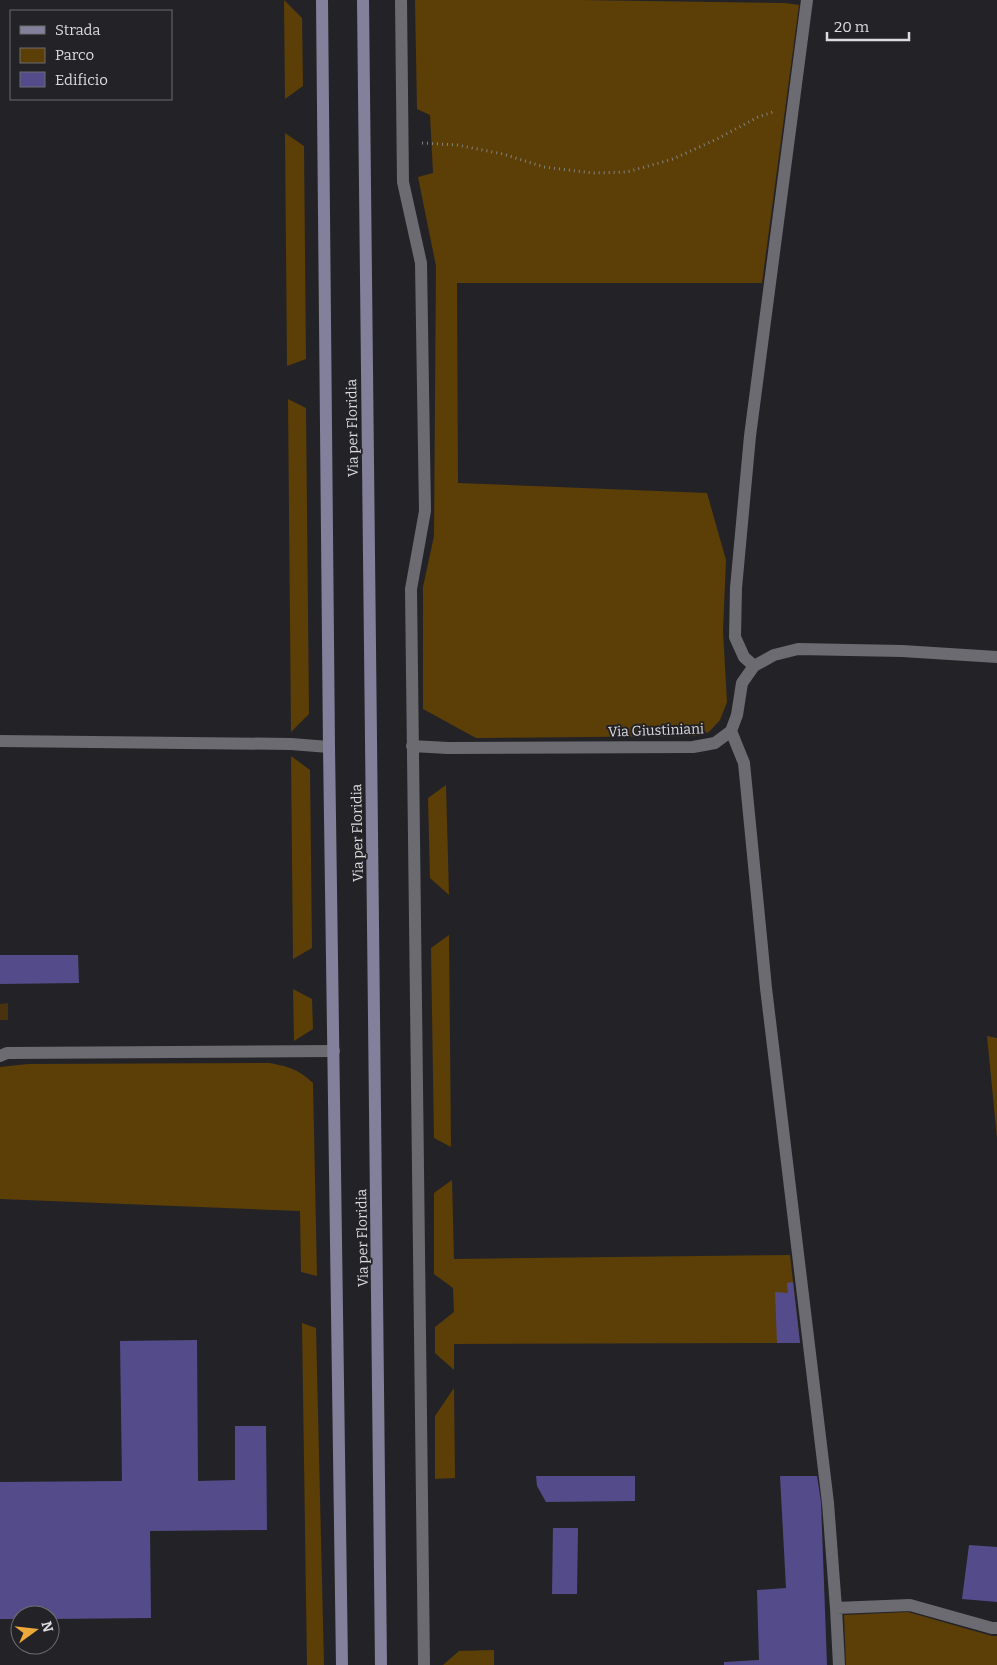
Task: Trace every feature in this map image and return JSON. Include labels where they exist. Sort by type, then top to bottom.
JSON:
[{"type":"street","points":[[322,0],[329,747],[342,1665]]},
{"type":"street","name":"Via per Floridia","points":[[363,0],[382,1665]]},
{"type":"street","points":[[401,0],[403,182],[421,263],[425,511],[411,589],[424,1665]]},
{"type":"street","points":[[754,666],[744,657],[735,637],[736,588],[750,436],[807,0]]},
{"type":"street","points":[[838,1665],[836,1608],[828,1503],[766,988],[744,764],[731,731],[737,715],[742,683],[754,666],[774,655],[798,649],[902,651],[997,657]]},
{"type":"street","name":"Via Giustiniani","points":[[412,746],[448,748],[693,747],[716,743],[731,731]]},
{"type":"street","points":[[0,742],[291,744],[329,747]]},
{"type":"street","points":[[0,1056],[8,1053],[334,1051]]},
{"type":"street","points":[[836,1608],[910,1605],[997,1628]]},
{"type":"path","points":[[402,142],[457,145],[504,154],[544,166],[592,173],[627,172],[673,160],[758,118],[792,106]]},
{"type":"green space","points":[[284,0],[302,18],[303,86],[285,99]]},
{"type":"green space","points":[[415,0],[580,0],[785,3],[799,5],[762,283],[457,283],[458,483],[707,493],[726,560],[723,631],[727,702],[720,720],[709,732],[695,736],[476,738],[423,709],[423,587],[434,536],[436,266],[418,177],[433,173],[430,115],[417,109]]},
{"type":"green space","points":[[285,133],[304,146],[306,359],[287,366]]},
{"type":"green space","points":[[288,399],[306,408],[309,714],[291,732]]},
{"type":"green space","points":[[291,756],[310,770],[312,948],[293,959]]},
{"type":"green space","points":[[446,785],[449,895],[430,878],[428,798]]},
{"type":"green space","points":[[449,935],[451,1147],[434,1138],[431,948]]},
{"type":"green space","points":[[293,989],[312,999],[313,1029],[294,1041]]},
{"type":"green space","points":[[987,1036],[997,1038],[997,1138]]},
{"type":"green space","points":[[270,1063],[293,1069],[313,1083],[317,1276],[301,1272],[300,1211],[0,1199],[0,1067],[28,1064]]},
{"type":"green space","points":[[452,1180],[454,1259],[790,1255],[800,1343],[454,1344],[454,1370],[435,1353],[435,1327],[454,1312],[453,1288],[434,1274],[434,1193]]},
{"type":"green space","points":[[302,1323],[316,1328],[324,1665],[307,1665]]},
{"type":"green space","points":[[454,1388],[455,1478],[435,1479],[435,1416]]},
{"type":"green space","points":[[908,1612],[997,1636],[997,1665],[846,1665],[844,1615]]},
{"type":"green space","points":[[494,1650],[494,1665],[443,1665],[459,1651]]},
{"type":"shaded area","points":[[8,1003],[8,1020],[0,1020],[0,1004]]},
{"type":"building","points":[[0,955],[78,955],[79,983],[0,984]]},
{"type":"building","points":[[793,1282],[800,1343],[777,1343],[775,1292],[788,1293],[787,1283]]},
{"type":"building","points":[[197,1340],[198,1481],[235,1480],[235,1426],[266,1426],[267,1530],[150,1531],[151,1618],[60,1619],[60,1605],[10,1605],[10,1619],[0,1619],[0,1482],[122,1481],[120,1341]]},
{"type":"building","points":[[536,1476],[635,1476],[635,1501],[546,1502],[537,1486]]},
{"type":"building","points":[[780,1476],[817,1476],[821,1502],[827,1665],[724,1665],[724,1662],[759,1660],[757,1590],[786,1588]]},
{"type":"building","points":[[553,1528],[578,1528],[577,1594],[552,1594]]},
{"type":"building","points":[[969,1545],[997,1547],[997,1602],[962,1599]]}]
